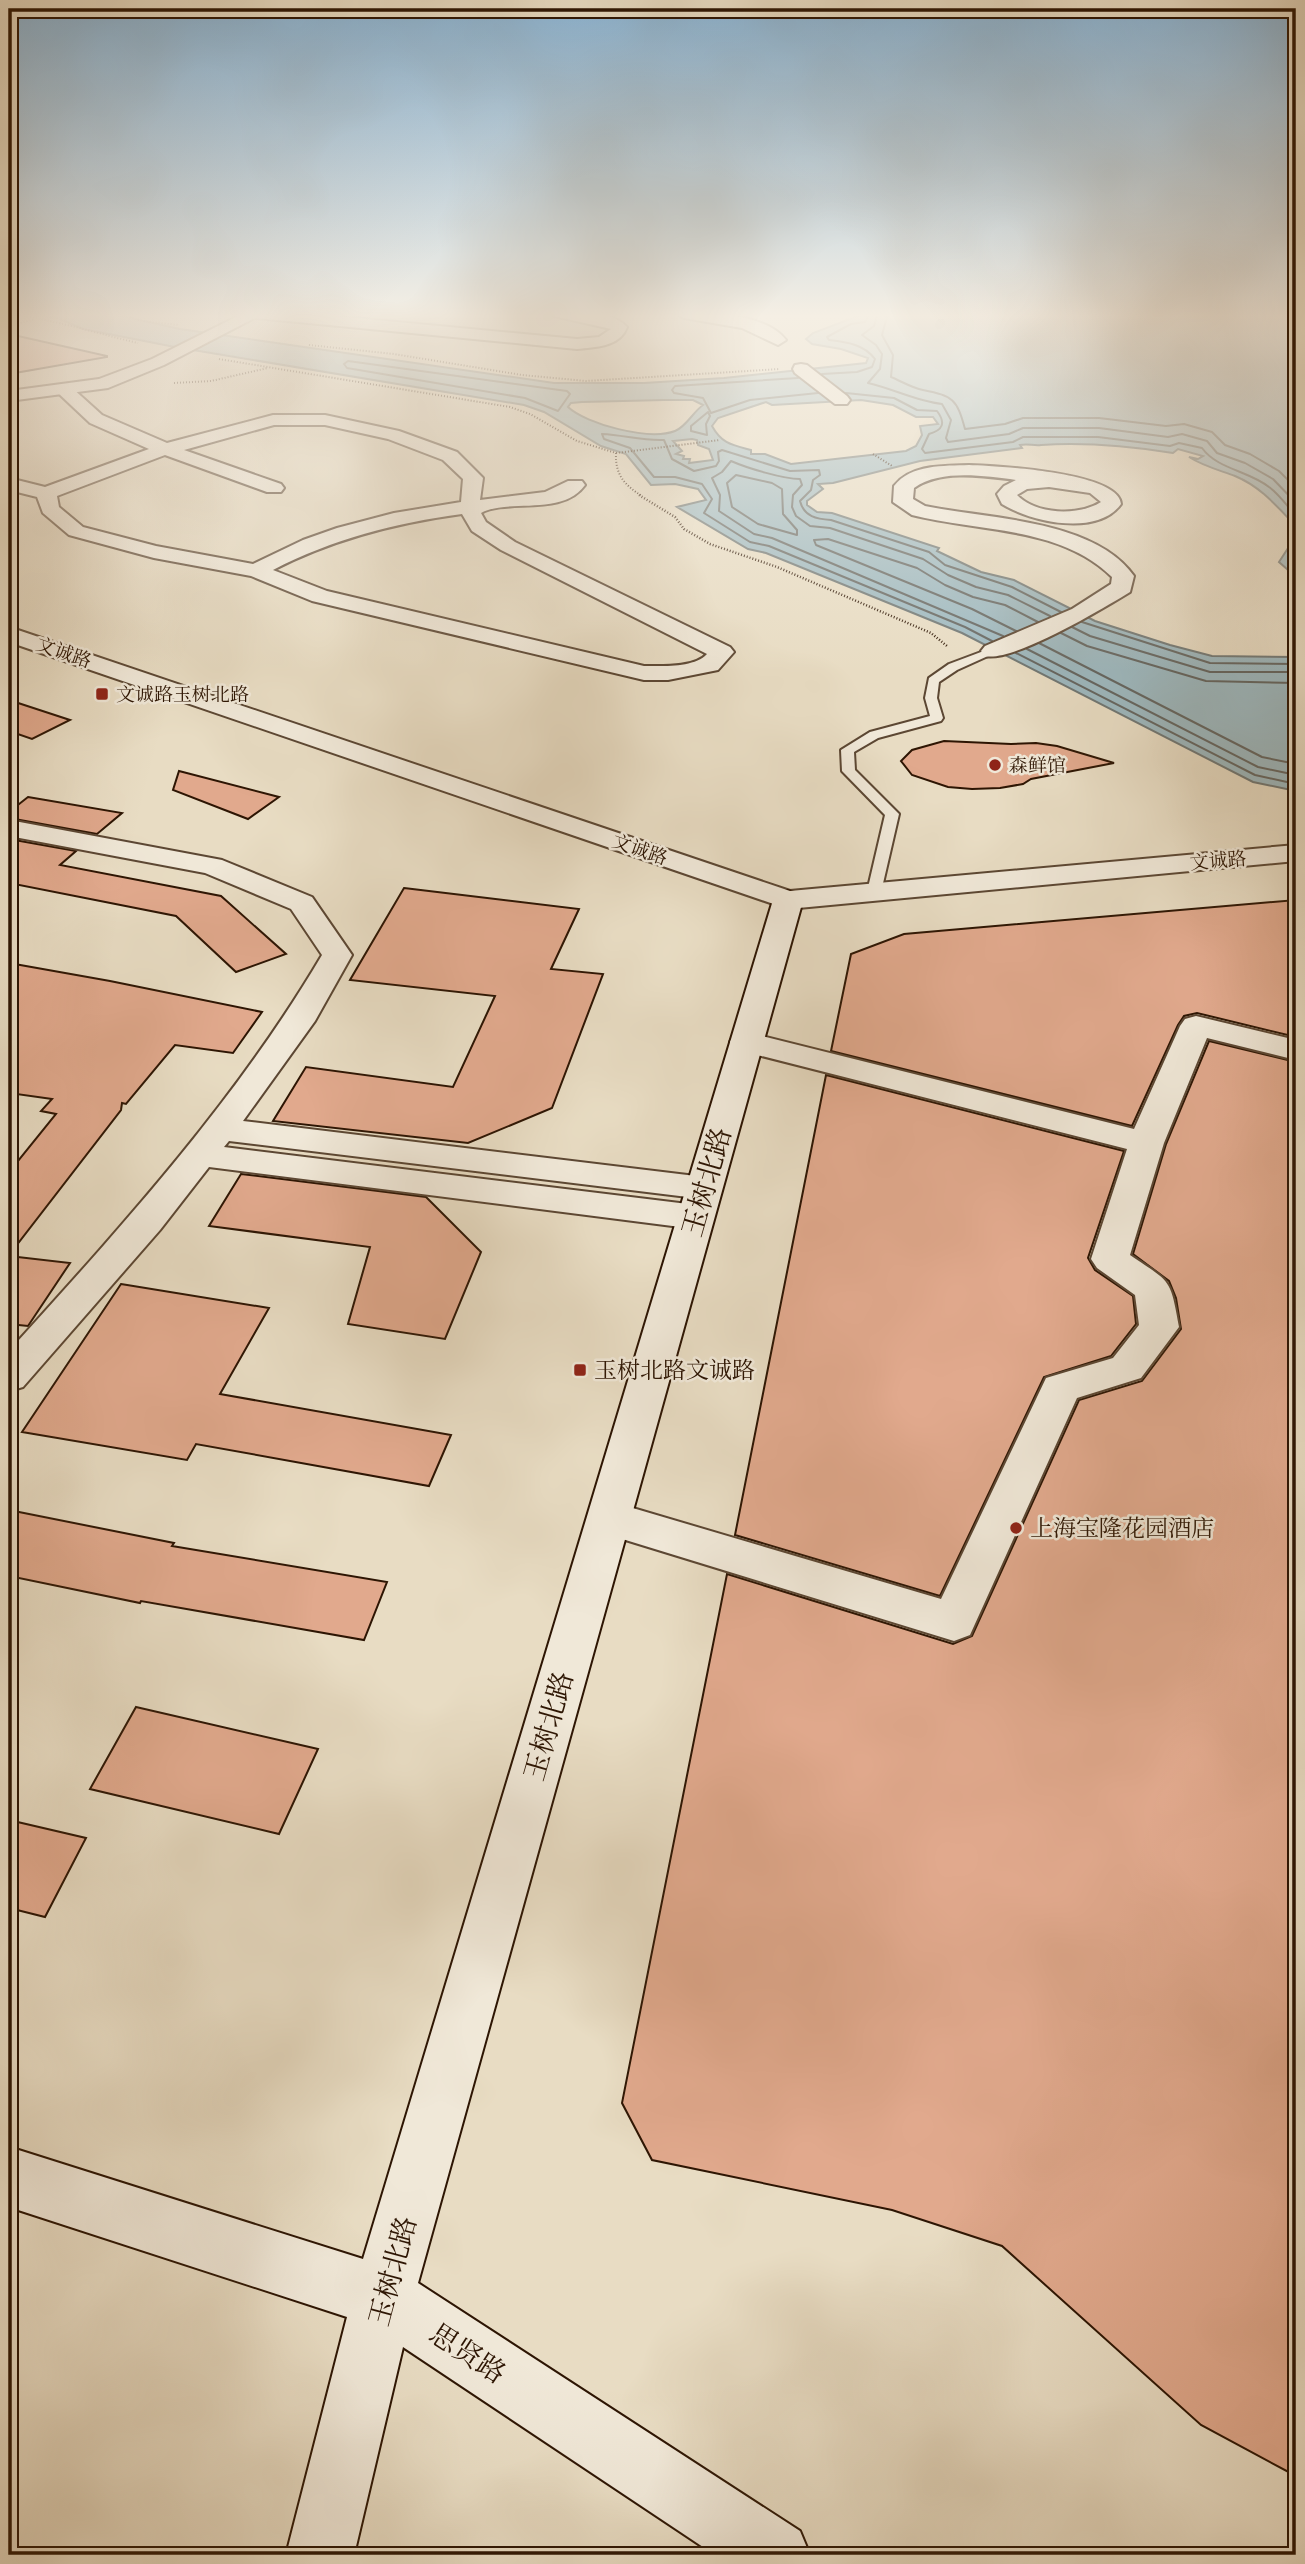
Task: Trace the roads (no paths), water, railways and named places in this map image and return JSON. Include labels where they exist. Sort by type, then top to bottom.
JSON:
[{"type":"street","points":[[127,433],[274,488]]},
{"type":"street","points":[[9,484],[46,493],[165,449],[226,433]]},
{"type":"street","points":[[46,493],[50,509],[76,531],[154,552],[256,571],[320,596],[645,673],[668,673],[710,665],[722,652],[508,546],[476,526],[468,507],[473,478],[450,456],[382,433]]},
{"type":"street","points":[[993,651],[1080,614],[1122,587],[1123,576],[1100,554],[1039,533],[919,511],[903,502],[901,487],[913,478],[964,470],[1067,481]]},
{"type":"street","points":[[256,571],[298,549],[342,532],[400,517],[550,498],[569,491],[575,485]]},
{"type":"street","name":"文诚路","points":[[9,634],[788,900],[1296,853]]},
{"type":"street","points":[[9,828],[212,866],[302,903],[337,954],[299,1021],[210,1142],[147,1222],[9,1377]]},
{"type":"street","name":"玉树北路","points":[[320,2555],[383,2297],[788,900]]},
{"type":"street","points":[[609,1518],[954,1622],[1061,1388],[1128,1368],[1159,1327],[1153,1289],[1110,1259],[1146,1143],[1196,1026],[1296,1050]]},
{"type":"street","points":[[747,1042],[1146,1143]]},
{"type":"street","points":[[210,1142],[700,1203]]},
{"type":"street","name":"思贤路","points":[[9,2177],[383,2297],[776,2555]]},
{"type":"lane","points":[[874,892],[892,814],[849,771],[847,750],[874,735],[937,718],[931,698],[933,681],[953,667],[993,651]]},
{"type":"water","points":[[579,433],[717,433],[733,445],[751,450],[751,454],[765,454],[791,464],[906,451],[916,446],[921,433],[1296,433],[1296,577],[1279,562],[1292,542],[1291,521],[1266,495],[1251,485],[1189,457],[1198,459],[1203,456],[1178,449],[1173,453],[1107,445],[1023,444],[1020,445],[1022,448],[920,461],[833,483],[818,484],[823,489],[807,501],[807,505],[817,512],[832,513],[939,548],[937,551],[981,572],[1014,580],[1095,621],[1170,645],[1212,656],[1296,657],[1296,791],[1253,782],[962,633],[766,553],[748,549],[677,507],[706,500],[698,489],[675,484],[651,485],[626,454],[601,446]],"holes":[[[697,440],[698,445],[709,449],[713,460],[689,463],[690,459],[683,459],[684,456],[676,454],[682,451],[673,441]]]},
{"type":"place","name":"文诚路玉树北路","points":[[102,694]]},
{"type":"place","name":"森鲜馆","points":[[995,765]]},
{"type":"place","name":"玉树北路文诚路","points":[[580,1370]]},
{"type":"place","name":"上海宝隆花园酒店","points":[[1016,1528]]}]
